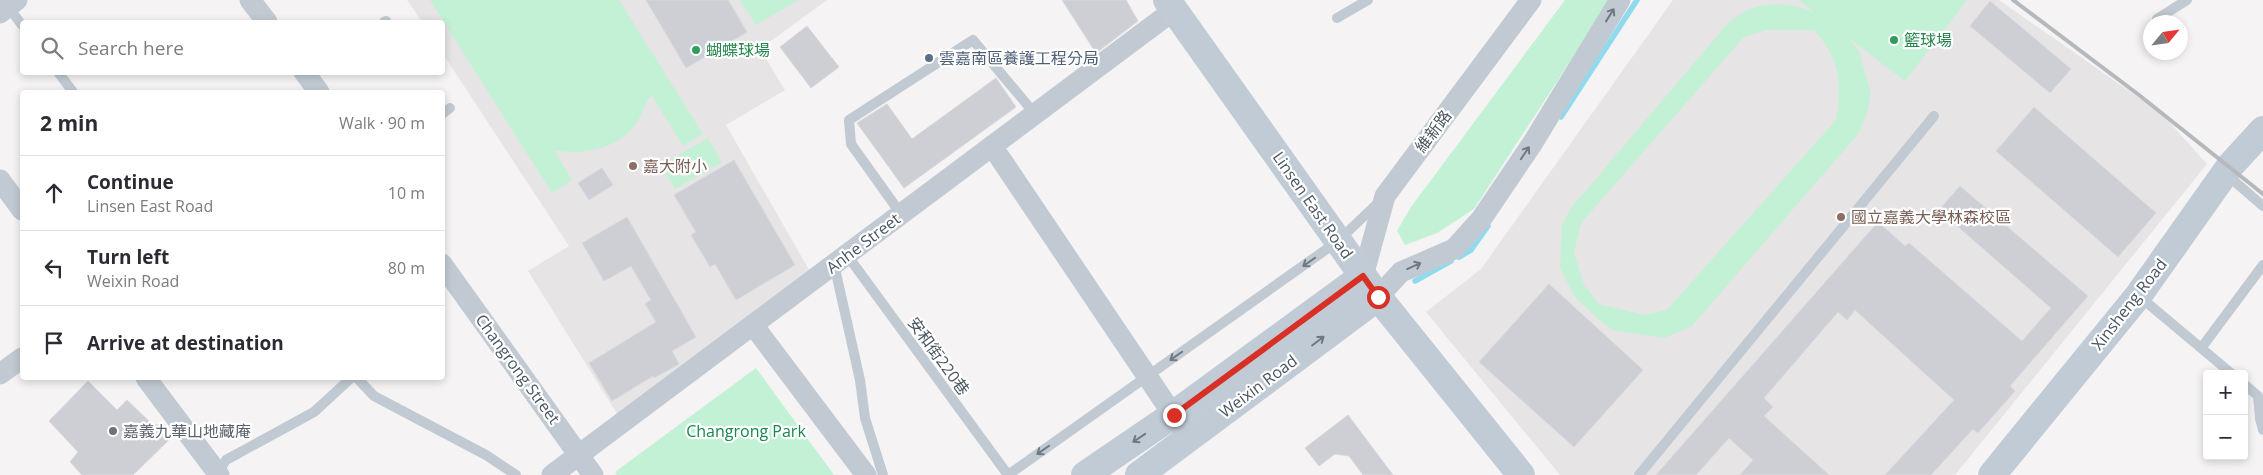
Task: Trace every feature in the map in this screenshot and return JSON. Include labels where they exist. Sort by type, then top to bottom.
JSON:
[{"type":"street","points":[[250,0],[265,20]]},
{"type":"street","name":"維新路","points":[[1370,286],[1385,196],[1531,0]]},
{"type":"street","points":[[1370,286],[1454,249],[1482,218],[1532,144],[1620,0]]},
{"type":"street","name":"Linsen East Road","points":[[1170,5],[1370,286],[1522,475]]},
{"type":"street","name":"Anhe Street","points":[[552,475],[1036,114],[1170,5]]},
{"type":"street","points":[[308,75],[318,90]]},
{"type":"street","name":"Xinsheng Road","points":[[1992,475],[2138,296],[2225,173],[2263,130]]},
{"type":"street","points":[[992,146],[1189,438]]},
{"type":"street","points":[[0,180],[20,207]]},
{"type":"street","name":"Changrong Street","points":[[445,268],[593,475]]},
{"type":"street","name":"Weixin Road","points":[[1085,475],[1370,286]]},
{"type":"street","name":"Weixin Road","points":[[1139,475],[1189,438],[1370,286]]},
{"type":"street","points":[[753,325],[866,475]]},
{"type":"street","points":[[0,374],[20,359]]},
{"type":"street","points":[[148,380],[218,474]]},
{"type":"lane","points":[[1337,18],[1368,0]]},
{"type":"lane","points":[[2164,15],[2188,0]]},
{"type":"lane","points":[[7,5],[20,22]]},
{"type":"lane","points":[[901,214],[851,144],[849,120],[973,40],[1036,114]]},
{"type":"lane","points":[[60,75],[71,90]]},
{"type":"lane","points":[[1639,475],[1934,116]]},
{"type":"lane","points":[[2225,173],[2263,206]]},
{"type":"lane","points":[[1008,475],[1338,241],[1385,196]]},
{"type":"lane","points":[[840,260],[865,418],[883,475]]},
{"type":"lane","name":"安和街220巷","points":[[840,260],[1008,475]]},
{"type":"lane","points":[[2202,347],[2263,265]]},
{"type":"lane","points":[[2138,296],[2228,370]]},
{"type":"lane","points":[[218,474],[226,460],[314,412],[349,380]]},
{"type":"lane","points":[[358,380],[374,396],[486,455],[516,475]]},
{"type":"lane","points":[[2248,387],[2258,396],[2263,430]]},
{"type":"shaded area","name":"嘉大附小","points":[[407,0],[827,0],[760,49],[785,90],[726,125],[812,275],[619,417],[528,271],[569,246],[445,57],[445,20],[421,20]]},
{"type":"shaded area","name":"國立嘉義大學林森校區","points":[[1673,0],[1999,0],[2162,114],[2207,164],[1955,475],[1560,475],[1426,312],[1481,269]]},
{"type":"green space","points":[[430,0],[619,0],[703,134],[683,146],[652,96],[647,101],[637,122],[621,139],[588,151],[565,152],[554,150],[572,180],[552,193],[445,24],[445,20],[443,20]]},
{"type":"green space","points":[[740,0],[798,0],[756,25]]},
{"type":"green space","points":[[1565,0],[1610,0],[1474,209],[1437,233],[1405,245],[1397,231],[1411,207]]},
{"type":"green space","points":[[1799,0],[1967,0],[1905,81],[1849,38],[1859,52],[1871,94],[1867,113],[1859,133],[1692,326],[1664,338],[1612,330],[1574,296],[1560,267],[1562,225],[1571,208],[1729,22],[1750,9],[1777,4],[1801,7],[1815,13]],"holes":[[[1766,30],[1814,30],[1829,51],[1837,72],[1839,94],[1836,120],[1667,310],[1644,315],[1599,304],[1584,285],[1574,253],[1581,223],[1744,37]]]},
{"type":"green space","points":[[708,138],[722,162],[675,189],[661,165]]},
{"type":"green space","name":"Changrong Park","points":[[756,368],[834,475],[617,475],[615,472]]},
{"type":"building","name":"蝴蝶球場","points":[[646,0],[728,0],[747,32],[686,68]]},
{"type":"building","points":[[1062,0],[1126,0],[1138,21],[1096,53]]},
{"type":"building","points":[[1990,1],[2071,69],[2050,93],[1970,26]]},
{"type":"building","points":[[807,26],[839,67],[811,88],[780,47]]},
{"type":"building","points":[[996,78],[1016,107],[904,188],[857,123],[887,104],[912,139]]},
{"type":"building","points":[[2034,107],[2156,213],[2118,257],[1996,151]]},
{"type":"building","points":[[734,160],[795,265],[736,300],[715,264],[710,267],[691,235],[696,232],[674,195]]},
{"type":"building","points":[[602,168],[613,185],[589,200],[578,183]]},
{"type":"building","points":[[1960,186],[2088,296],[2010,386],[2015,391],[1978,433],[1973,429],[1931,475],[1885,475],[1954,400],[1855,310],[1847,320],[1838,312],[1764,398],[1773,407],[1764,416],[1829,475],[1740,475],[1753,460],[1729,438],[1696,475],[1656,475],[1878,222],[1905,246],[1909,243],[2022,341],[2051,308],[1939,210]]},
{"type":"building","points":[[627,217],[696,337],[672,351],[679,364],[654,378],[653,376],[612,401],[589,363],[656,322],[645,304],[651,300],[631,266],[604,281],[582,243]]},
{"type":"building","points":[[1549,284],[1643,370],[1574,447],[1479,362]]},
{"type":"building","name":"嘉義九華山地藏庵","points":[[88,381],[117,410],[127,400],[153,425],[164,424],[171,438],[133,475],[82,475],[70,462],[78,452],[49,421]]},
{"type":"building","points":[[1348,415],[1393,475],[1363,475],[1349,456],[1335,454],[1319,466],[1305,448]]},
{"type":"waterway","points":[[1561,117],[1637,0]]},
{"type":"waterway","points":[[1459,257],[1471,250],[1488,226]]},
{"type":"waterway","points":[[1415,281],[1451,261]]},
{"type":"railway","points":[[2013,0],[2139,95],[2263,194]]},
{"type":"place","name":"籃球場","points":[[1894,40]]},
{"type":"place","name":"蝴蝶球場","points":[[696,50]]},
{"type":"place","name":"雲嘉南區養護工程分局","points":[[929,58]]},
{"type":"place","name":"嘉大附小","points":[[633,166]]},
{"type":"place","name":"國立嘉義大學林森校區","points":[[1841,217]]},
{"type":"place","name":"嘉義九華山地藏庵","points":[[113,431]]},
{"type":"route","points":[[1174,415],[1363,276],[1378,297]]}]
